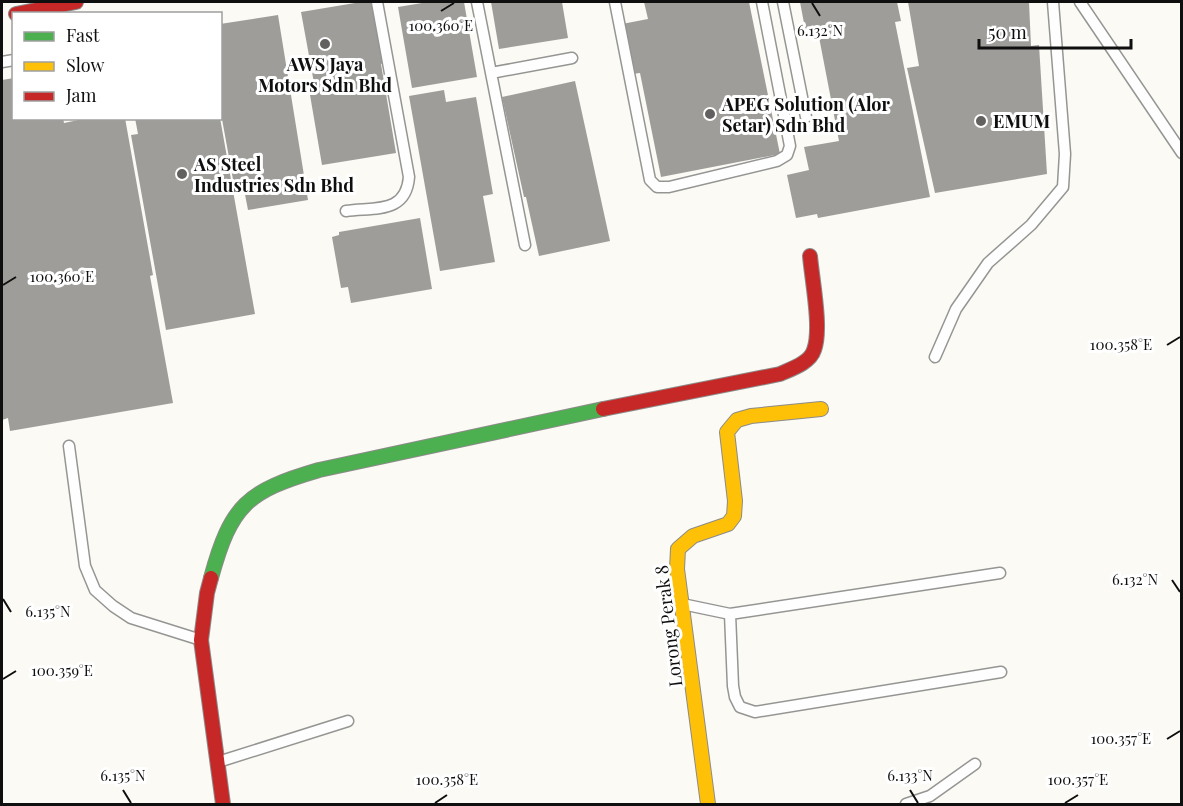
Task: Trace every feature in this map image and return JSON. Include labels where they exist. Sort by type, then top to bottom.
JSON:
[{"type":"street","points":[[31,12],[76,2]]},
{"type":"street","points":[[223,804],[201,640],[207,593],[217,557],[230,523],[250,499],[282,481],[319,470],[539,422],[780,374],[800,365],[814,352],[817,329],[810,256]]},
{"type":"street","name":"Lorong Perak 8","points":[[708,804],[677,569],[678,549],[693,536],[728,524],[734,516],[735,501],[727,432],[738,420],[751,416],[821,409]]},
{"type":"lane","points":[[346,211],[394,205],[401,200],[408,186],[409,177],[377,2]]},
{"type":"lane","points":[[477,2],[525,245]]},
{"type":"lane","points":[[615,2],[650,180],[657,188],[766,164],[787,155],[790,146],[762,2]]},
{"type":"lane","points":[[783,2],[806,117]]},
{"type":"lane","points":[[935,357],[956,309],[988,263],[1031,225],[1063,188],[1065,154],[1053,2]]},
{"type":"lane","points":[[1080,2],[1182,153]]},
{"type":"lane","points":[[491,73],[572,58]]},
{"type":"lane","points":[[69,446],[85,566],[95,590],[131,618],[201,640]]},
{"type":"lane","points":[[683,604],[730,614],[1000,573]]},
{"type":"lane","points":[[730,614],[735,696],[740,707],[755,712],[1001,672]]},
{"type":"lane","points":[[218,762],[348,721]]},
{"type":"lane","points":[[906,804],[930,796],[975,764]]},
{"type":"building","points":[[373,2],[396,153],[322,165],[310,95],[316,94],[301,12]]},
{"type":"building","points":[[428,2],[464,2],[477,77],[412,88],[398,7]]},
{"type":"building","points":[[491,2],[562,2],[568,38],[499,49]]},
{"type":"building","name":"APEG Solution (Alor Setar) Sdn Bhd","points":[[644,2],[749,2],[780,154],[661,177],[640,73],[632,74],[622,24],[648,19]]},
{"type":"building","points":[[800,2],[897,2],[901,21],[895,22],[930,197],[818,218],[817,214],[796,218],[787,175],[809,170],[804,147],[839,141],[819,37],[807,39]]},
{"type":"building","name":"EMUM","points":[[908,2],[1029,2],[1031,46],[1039,45],[1047,174],[935,193],[907,68],[919,66]]},
{"type":"building","points":[[278,15],[308,200],[248,210],[243,184],[234,185],[222,119],[222,24]]},
{"type":"building","points":[[12,78],[12,120],[63,120],[64,123],[78,120],[125,120],[173,403],[10,431],[8,418],[2,420],[2,80]]},
{"type":"building","points":[[575,81],[610,241],[539,256],[502,97]]},
{"type":"building","points":[[444,90],[446,102],[476,97],[493,194],[483,196],[495,262],[440,271],[409,96]]},
{"type":"building","points":[[135,120],[220,120],[255,314],[166,330],[131,135],[138,134]]},
{"type":"building","points":[[420,218],[432,289],[351,303],[348,287],[341,288],[332,237],[339,235],[339,232]]},
{"type":"traffic: fast","points":[[211,578],[218,553],[235,517],[258,494],[275,485],[319,470],[603,409]]},
{"type":"traffic: slow","points":[[708,804],[677,569],[678,549],[693,536],[728,524],[734,516],[735,501],[727,432],[737,420],[751,416],[821,409]]},
{"type":"traffic: jam","points":[[26,12],[76,2]]},
{"type":"traffic: jam","points":[[603,409],[780,374],[809,359],[814,350],[817,330],[810,256]]},
{"type":"traffic: jam","points":[[211,578],[201,640],[223,804]]},
{"type":"place","name":"AWS Jaya Motors Sdn Bhd","points":[[325,44]]},
{"type":"place","name":"APEG Solution (Alor Setar) Sdn Bhd","points":[[710,114]]},
{"type":"place","name":"EMUM","points":[[981,121]]},
{"type":"place","name":"AS Steel Industries Sdn Bhd","points":[[182,174]]}]
